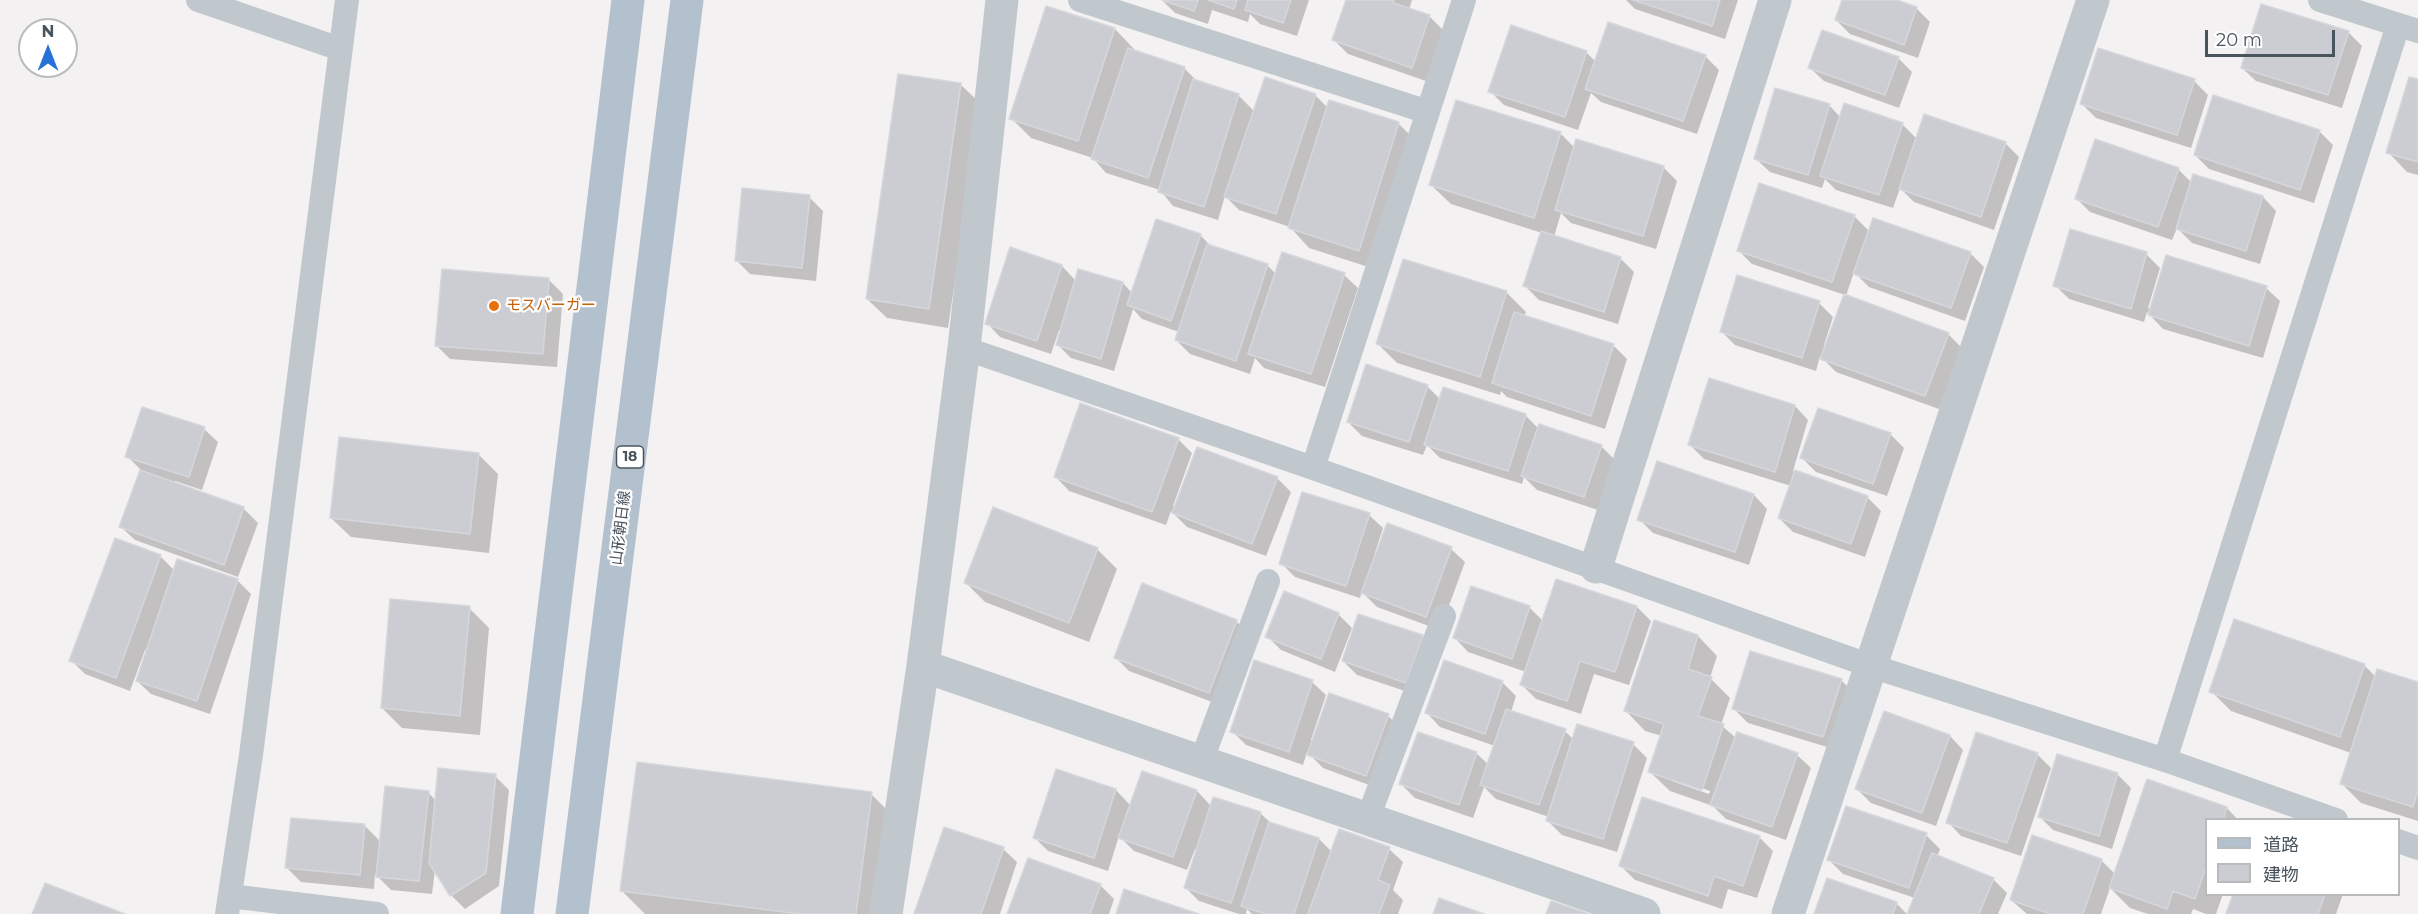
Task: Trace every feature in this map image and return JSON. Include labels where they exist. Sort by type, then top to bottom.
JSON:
[{"type":"main road","points":[[517,914],[628,0]]},
{"type":"main road","name":"山形朝日線","points":[[572,914],[687,0]]},
{"type":"street","points":[[886,914],[923,666],[964,348],[1002,0]]},
{"type":"street","points":[[1596,567],[1774,0]]},
{"type":"street","points":[[1788,914],[2093,0]]},
{"type":"street","points":[[923,666],[1644,914]]},
{"type":"lane","points":[[198,0],[340,49]]},
{"type":"lane","points":[[346,0],[251,755],[229,905],[377,914]]},
{"type":"lane","points":[[1080,0],[1428,112]]},
{"type":"lane","points":[[1312,468],[1464,0]]},
{"type":"lane","points":[[2165,760],[2408,28],[2320,0]]},
{"type":"lane","points":[[964,348],[1596,567],[1871,666],[2165,760],[2333,818]]},
{"type":"lane","points":[[1202,762],[1268,581]]},
{"type":"lane","points":[[1368,818],[1444,616]]},
{"type":"lane","points":[[2400,842],[2418,848]]},
{"type":"building","points":[[1162,0],[1198,0],[1194,11]]},
{"type":"building","points":[[1208,0],[1237,0],[1234,9]]},
{"type":"building","points":[[1248,0],[1291,0],[1283,23],[1245,10]]},
{"type":"building","points":[[1346,0],[1394,0],[1393,3],[1430,15],[1412,68],[1332,40]]},
{"type":"building","points":[[1633,0],[1720,0],[1712,26]]},
{"type":"building","points":[[1842,0],[1897,0],[1917,7],[1904,45],[1835,20]]},
{"type":"building","points":[[2261,4],[2349,31],[2328,95],[2241,68]]},
{"type":"building","points":[[1046,6],[1115,28],[1078,141],[1009,119]]},
{"type":"building","points":[[1608,22],[1706,55],[1683,121],[1585,89]]},
{"type":"building","points":[[1511,25],[1587,51],[1565,117],[1488,92]]},
{"type":"building","points":[[1822,30],[1899,57],[1885,95],[1808,68]]},
{"type":"building","points":[[1128,48],[1185,67],[1148,178],[1091,159]]},
{"type":"building","points":[[2098,48],[2195,79],[2177,135],[2080,104]]},
{"type":"building","points":[[898,74],[961,83],[929,309],[866,299]]},
{"type":"building","points":[[1265,77],[1316,94],[1276,214],[1224,197]]},
{"type":"building","points":[[2409,77],[2418,79],[2418,162],[2386,153]]},
{"type":"building","points":[[1193,79],[1239,94],[1204,207],[1158,192]]},
{"type":"building","points":[[1775,88],[1830,104],[1808,175],[1754,159]]},
{"type":"building","points":[[2213,95],[2320,130],[2300,190],[2194,155]]},
{"type":"building","points":[[1329,100],[1399,122],[1359,251],[1288,228]]},
{"type":"building","points":[[1456,100],[1561,132],[1534,218],[1429,185]]},
{"type":"building","points":[[1844,103],[1903,123],[1879,195],[1820,176]]},
{"type":"building","points":[[1924,114],[2006,142],[1981,217],[1899,189]]},
{"type":"building","points":[[1576,139],[1664,166],[1643,236],[1555,210]]},
{"type":"building","points":[[2095,139],[2179,168],[2158,227],[2075,199]]},
{"type":"building","points":[[2193,174],[2263,196],[2246,251],[2176,229]]},
{"type":"building","points":[[1759,183],[1855,215],[1832,282],[1737,251]]},
{"type":"building","points":[[742,188],[810,195],[802,268],[735,261]]},
{"type":"building","points":[[1873,218],[1971,252],[1951,308],[1853,274]]},
{"type":"building","points":[[1156,219],[1201,234],[1171,321],[1127,305]]},
{"type":"building","points":[[2070,229],[2147,252],[2131,309],[2053,286]]},
{"type":"building","points":[[1541,231],[1621,257],[1604,312],[1523,286]]},
{"type":"building","points":[[1207,244],[1268,264],[1236,361],[1175,340]]},
{"type":"building","points":[[1010,247],[1062,265],[1037,341],[985,324]]},
{"type":"building","points":[[1282,252],[1345,273],[1311,374],[1248,354]]},
{"type":"building","points":[[2166,255],[2267,286],[2249,346],[2148,315]]},
{"type":"building","points":[[1403,259],[1507,291],[1480,377],[1376,344]]},
{"type":"building","points":[[442,269],[549,278],[543,354],[435,346]]},
{"type":"building","points":[[1078,269],[1123,282],[1101,359],[1056,345]]},
{"type":"building","points":[[1737,275],[1820,301],[1802,358],[1720,332]]},
{"type":"building","points":[[1844,294],[1949,333],[1925,396],[1820,359]]},
{"type":"building","points":[[1514,312],[1614,344],[1591,416],[1492,383]]},
{"type":"building","points":[[1366,364],[1428,385],[1409,442],[1347,422]]},
{"type":"building","points":[[1709,378],[1795,405],[1775,472],[1688,445]]},
{"type":"building","points":[[1443,387],[1526,414],[1508,471],[1424,445]]},
{"type":"building","points":[[1080,403],[1179,438],[1152,512],[1054,477]]},
{"type":"building","points":[[142,407],[205,427],[189,477],[125,457]]},
{"type":"building","points":[[1818,408],[1891,433],[1873,484],[1800,458]]},
{"type":"building","points":[[1539,424],[1602,445],[1584,497],[1521,476]]},
{"type":"building","points":[[339,437],[479,453],[470,534],[330,518]]},
{"type":"building","points":[[1197,447],[1278,477],[1252,544],[1172,513]]},
{"type":"building","points":[[1657,461],[1754,494],[1735,552],[1637,520]]},
{"type":"building","points":[[140,470],[244,507],[224,565],[119,527]]},
{"type":"building","points":[[1795,470],[1868,496],[1851,544],[1778,518]]},
{"type":"building","points":[[1302,492],[1370,513],[1346,586],[1279,564]]},
{"type":"building","points":[[993,507],[1098,548],[1069,623],[964,583]]},
{"type":"building","points":[[1387,523],[1452,547],[1426,617],[1361,593]]},
{"type":"building","points":[[115,538],[161,555],[116,678],[69,661]]},
{"type":"building","points":[[177,559],[238,579],[197,701],[136,681]]},
{"type":"building","points":[[1556,579],[1637,606],[1615,672],[1580,661],[1567,701],[1520,685]]},
{"type":"building","points":[[1142,583],[1237,620],[1209,693],[1114,658]]},
{"type":"building","points":[[1471,586],[1530,606],[1512,659],[1453,638]]},
{"type":"building","points":[[1284,591],[1339,613],[1321,659],[1265,637]]},
{"type":"building","points":[[390,599],[470,606],[460,716],[381,708]]},
{"type":"building","points":[[1358,614],[1423,635],[1406,683],[1342,661]]},
{"type":"building","points":[[2234,619],[2365,664],[2340,737],[2209,692]]},
{"type":"building","points":[[1654,620],[1698,635],[1688,669],[1712,677],[1698,716],[1724,724],[1702,790],[1648,772],[1664,724],[1624,711]]},
{"type":"building","points":[[1750,651],[1842,679],[1823,737],[1732,709]]},
{"type":"building","points":[[1254,660],[1313,680],[1289,752],[1230,732]]},
{"type":"building","points":[[1444,660],[1503,681],[1485,734],[1425,713]]},
{"type":"building","points":[[2377,669],[2418,682],[2418,790],[2413,807],[2340,784]]},
{"type":"building","points":[[1329,693],[1389,714],[1366,776],[1307,755]]},
{"type":"building","points":[[1506,709],[1566,729],[1539,805],[1480,785]]},
{"type":"building","points":[[1884,711],[1950,735],[1922,813],[1855,789]]},
{"type":"building","points":[[1577,724],[1634,742],[1603,839],[1546,821]]},
{"type":"building","points":[[1418,732],[1477,752],[1459,805],[1399,784]]},
{"type":"building","points":[[1737,732],[1798,753],[1772,827],[1710,805]]},
{"type":"building","points":[[1976,732],[2038,753],[2007,843],[1946,823]]},
{"type":"building","points":[[2057,754],[2118,773],[2099,836],[2038,817]]},
{"type":"building","points":[[637,762],[872,792],[856,914],[800,914],[620,891]]},
{"type":"building","points":[[438,768],[496,774],[486,873],[450,896],[429,863]]},
{"type":"building","points":[[1056,769],[1116,789],[1094,858],[1033,838]]},
{"type":"building","points":[[1142,771],[1197,790],[1173,857],[1118,838]]},
{"type":"building","points":[[2147,779],[2227,807],[2224,818],[2205,818],[2205,870],[2195,899],[2173,891],[2167,909],[2109,888]]},
{"type":"building","points":[[385,786],[429,791],[419,881],[376,877]]},
{"type":"building","points":[[1213,797],[1261,812],[1231,903],[1184,888]]},
{"type":"building","points":[[1642,797],[1760,836],[1743,886],[1714,876],[1708,896],[1619,866]]},
{"type":"building","points":[[1846,806],[1927,833],[1909,888],[1827,860]]},
{"type":"building","points":[[291,818],[365,824],[360,875],[285,868]]},
{"type":"building","points":[[1269,822],[1319,838],[1294,914],[1266,914],[1241,906]]},
{"type":"building","points":[[944,827],[1004,847],[981,914],[914,914]]},
{"type":"building","points":[[1339,829],[1390,847],[1378,880],[1390,885],[1379,914],[1308,914]]},
{"type":"building","points":[[2032,835],[2102,859],[2083,914],[2051,914],[2010,900]]},
{"type":"building","points":[[1932,853],[1994,878],[1979,914],[1907,914]]},
{"type":"building","points":[[1028,858],[1101,884],[1090,914],[1007,914]]},
{"type":"building","points":[[1827,878],[1897,902],[1893,914],[1814,914]]},
{"type":"building","points":[[45,883],[125,914],[32,914]]},
{"type":"building","points":[[1124,889],[1199,914],[1116,914]]},
{"type":"building","points":[[2232,896],[2324,896],[2318,914],[2226,914]]},
{"type":"building","points":[[1439,898],[1484,914],[1433,914]]},
{"type":"building","points":[[1551,901],[1590,914],[1546,914]]},
{"type":"place","name":"モスバーガー","points":[[494,306]]}]
